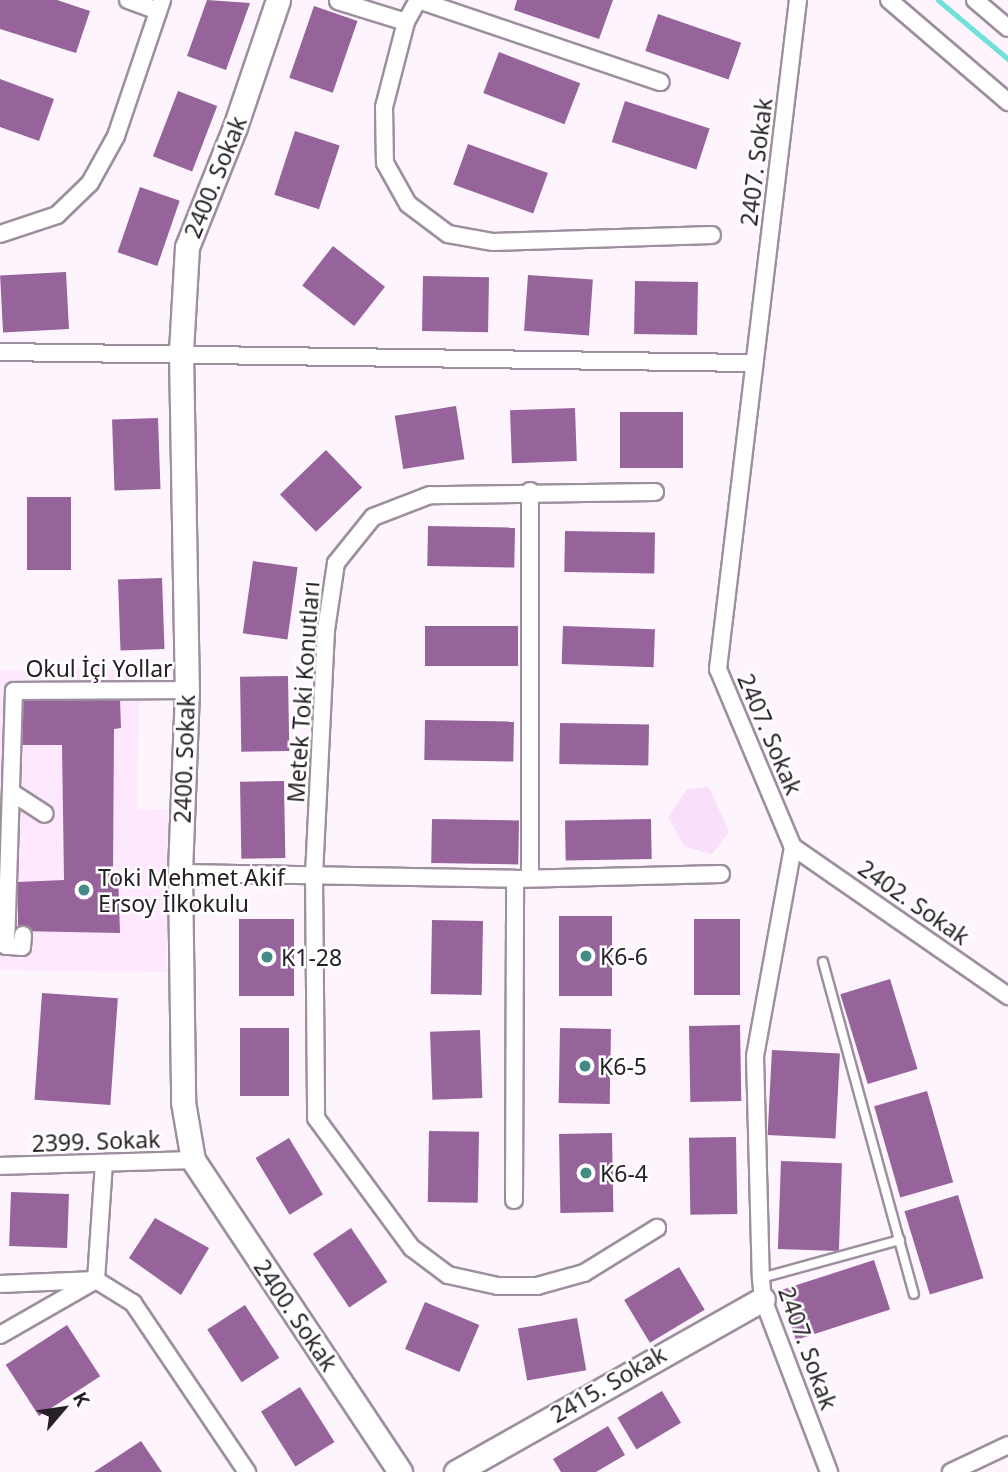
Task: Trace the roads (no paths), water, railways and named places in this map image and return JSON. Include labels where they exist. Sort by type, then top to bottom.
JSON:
[{"type":"main road","name":"2400. Sokak","points":[[278,0],[236,127],[187,247],[181,352],[187,690],[180,873],[183,1102],[194,1160],[400,1472]]},
{"type":"main road","name":"2415. Sokak","points":[[456,1472],[762,1288]]},
{"type":"street","points":[[0,234],[57,215],[90,183],[116,136],[160,5],[128,0]]},
{"type":"street","points":[[660,82],[418,0],[407,22],[384,107],[385,163],[408,204],[449,234],[493,242],[712,235]]},
{"type":"street","name":"2407. Sokak","points":[[798,0],[718,669],[793,847],[755,1056],[762,1288],[829,1472]]},
{"type":"street","points":[[889,0],[1008,102]]},
{"type":"street","points":[[975,0],[1008,28]]},
{"type":"street","points":[[338,1],[407,22]]},
{"type":"street","points":[[0,352],[181,352],[754,363]]},
{"type":"street","points":[[514,1200],[530,492]]},
{"type":"street","name":"Metek Toki Konutları","points":[[655,492],[430,495],[373,517],[336,563],[326,630],[314,877],[316,1118],[411,1248],[448,1275],[498,1286],[537,1286],[584,1273],[657,1228]]},
{"type":"street","name":"Okul İçi Yollar","points":[[23,935],[22,947],[6,946],[8,782],[14,691],[187,690]]},
{"type":"street","points":[[8,782],[45,814]]},
{"type":"street","name":"2402. Sokak","points":[[793,847],[1008,996]]},
{"type":"street","points":[[180,873],[523,878],[721,874]]},
{"type":"street","name":"2399. Sokak","points":[[0,1166],[194,1160]]},
{"type":"street","points":[[96,1280],[104,1164]]},
{"type":"street","points":[[0,1335],[96,1280]]},
{"type":"street","points":[[0,1284],[96,1280],[133,1303],[247,1472]]},
{"type":"street","points":[[951,1472],[1008,1445]]},
{"type":"lane","points":[[823,962],[914,1294]]},
{"type":"lane","points":[[762,1288],[900,1240]]},
{"type":"waterway","points":[[938,0],[1008,59]]},
{"type":"place","name":"Toki Mehmet Akif Ersoy İlkokulu","points":[[84,890]]},
{"type":"place","name":"K6-6","points":[[586,956]]},
{"type":"place","name":"K1-28","points":[[267,957]]},
{"type":"place","name":"K6-5","points":[[585,1066]]},
{"type":"place","name":"K6-4","points":[[586,1173]]}]
